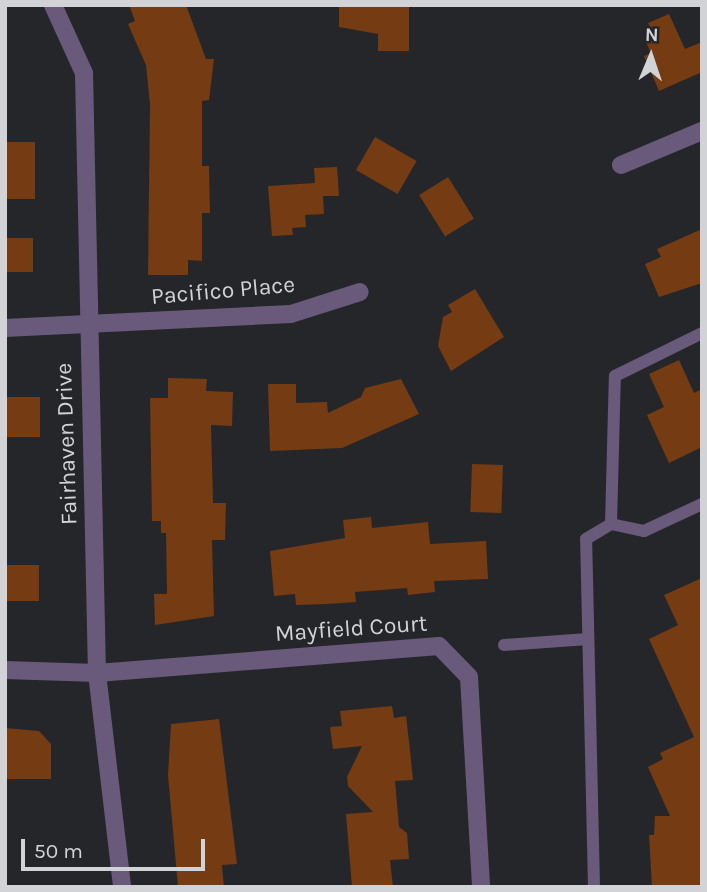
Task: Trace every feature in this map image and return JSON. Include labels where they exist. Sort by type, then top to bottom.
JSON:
[{"type":"street","name":"Fairhaven Drive","points":[[53,5],[84,73],[87,325],[97,673],[122,887]]},
{"type":"street","points":[[621,165],[702,131]]},
{"type":"street","name":"Pacifico Place","points":[[5,328],[290,314],[360,292]]},
{"type":"street","name":"Mayfield Court","points":[[97,673],[439,646],[469,677],[481,887]]},
{"type":"street","points":[[5,670],[97,673]]},
{"type":"lane","points":[[611,524],[615,376],[702,333]]},
{"type":"lane","points":[[594,887],[586,540],[611,524],[643,531],[702,504]]},
{"type":"lane","points":[[504,645],[588,639]]},
{"type":"building","points":[[129,5],[186,5],[206,59],[214,59],[209,100],[202,101],[202,166],[209,166],[210,213],[202,213],[202,261],[188,260],[188,275],[148,275],[150,104],[146,65],[128,24],[135,21]]},
{"type":"building","points":[[339,5],[409,5],[409,51],[378,51],[378,34],[339,27]]},
{"type":"building","points":[[669,14],[685,49],[702,42],[702,72],[659,91],[644,56],[651,53],[645,40],[654,36],[648,23]]},
{"type":"building","points":[[375,137],[417,161],[398,194],[356,170]]},
{"type":"building","points":[[5,142],[35,142],[35,199],[5,199]]},
{"type":"building","points":[[337,167],[339,196],[323,196],[324,214],[305,215],[306,227],[292,228],[293,235],[272,236],[268,186],[315,183],[314,168]]},
{"type":"building","points":[[448,177],[474,219],[445,237],[419,195]]},
{"type":"building","points":[[702,229],[702,283],[659,297],[645,264],[661,257],[657,249]]},
{"type":"building","points":[[5,238],[33,238],[33,272],[5,272]]},
{"type":"building","points":[[475,289],[504,337],[451,371],[438,346],[443,317],[452,312],[448,305]]},
{"type":"building","points":[[679,360],[694,393],[702,389],[702,447],[669,463],[647,415],[664,407],[649,374]]},
{"type":"building","points":[[168,378],[207,379],[206,391],[233,392],[232,426],[211,425],[213,503],[226,503],[225,540],[212,540],[214,616],[155,625],[154,594],[167,594],[166,533],[161,533],[161,521],[152,521],[150,398],[168,398]]},
{"type":"building","points":[[401,379],[419,414],[342,448],[270,451],[268,384],[296,384],[296,403],[327,402],[328,413],[361,397],[365,388]]},
{"type":"building","points":[[5,397],[40,397],[40,437],[5,437]]},
{"type":"building","points":[[472,464],[503,465],[501,513],[470,512]]},
{"type":"building","points":[[371,517],[372,528],[428,522],[430,544],[486,541],[488,579],[434,581],[435,592],[408,595],[407,588],[355,592],[356,602],[296,605],[295,594],[274,596],[270,551],[345,538],[343,520]]},
{"type":"building","points":[[5,565],[39,565],[39,601],[5,601]]},
{"type":"building","points":[[702,578],[702,887],[652,887],[649,835],[654,835],[655,816],[670,816],[648,767],[663,759],[660,753],[694,737],[649,639],[678,625],[664,595]]},
{"type":"building","points":[[392,706],[394,718],[406,716],[410,750],[413,780],[395,781],[399,827],[407,833],[409,859],[390,860],[393,887],[352,887],[346,814],[373,812],[348,786],[347,777],[362,746],[333,749],[330,727],[342,726],[340,711]]},
{"type":"building","points":[[219,719],[237,864],[222,865],[224,887],[178,887],[168,775],[171,724]]},
{"type":"building","points":[[5,728],[39,731],[51,744],[51,779],[7,779]]}]
